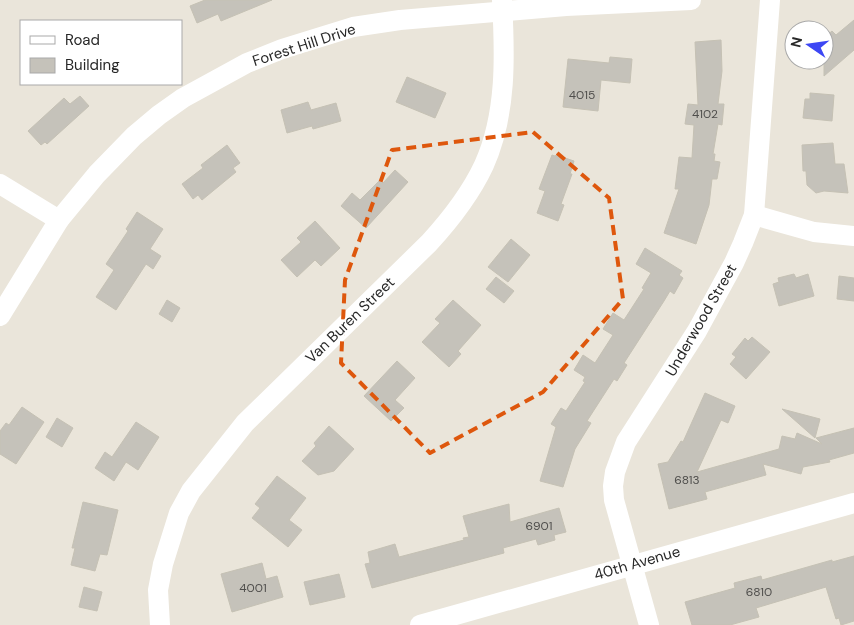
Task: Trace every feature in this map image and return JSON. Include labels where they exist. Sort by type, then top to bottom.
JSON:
[{"type":"street","name":"Forest Hill Drive","points":[[0,316],[59,220],[97,174],[134,136],[183,98],[247,63],[282,49],[353,27],[400,20],[503,6],[566,6],[691,0]]},
{"type":"street","name":"Underwood Street","points":[[649,625],[614,500],[615,472],[626,442],[697,331],[734,264],[754,215],[753,206],[770,0]]},
{"type":"street","name":"Van Buren Street","points":[[160,625],[158,590],[163,564],[179,513],[191,491],[245,423],[429,243],[452,217],[476,180],[492,144],[500,105],[504,67],[503,6]]},
{"type":"street","points":[[0,184],[59,220]]},
{"type":"street","points":[[754,215],[814,232],[854,236]]},
{"type":"street","name":"40th Avenue","points":[[420,625],[854,503]]},
{"type":"highlighted area","points":[[533,132],[609,198],[623,299],[543,392],[430,453],[341,363],[345,280],[392,150]]},
{"type":"building","points":[[205,0],[272,0],[221,21],[218,14],[197,23],[190,6]]},
{"type":"building","points":[[854,20],[854,50],[834,67],[834,33],[836,35]]},
{"type":"building","points":[[721,40],[722,71],[718,104],[724,104],[722,125],[718,124],[713,154],[715,154],[714,161],[720,162],[717,179],[712,179],[709,205],[696,244],[664,233],[679,189],[675,189],[679,157],[692,158],[694,125],[685,124],[688,104],[698,105],[695,42]]},
{"type":"building","points":[[610,57],[632,59],[630,83],[601,80],[598,111],[563,107],[568,59],[609,63]]},
{"type":"building","points":[[824,70],[831,70],[824,76]]},
{"type":"building","points":[[407,77],[446,93],[435,118],[396,102]]},
{"type":"building","points":[[810,93],[834,95],[832,121],[803,118],[805,99],[810,99]]},
{"type":"building","points":[[80,96],[89,106],[47,144],[45,142],[41,145],[28,131],[64,98],[70,104]]},
{"type":"building","points":[[308,102],[311,110],[336,103],[341,121],[313,129],[312,126],[287,133],[281,110]]},
{"type":"building","points":[[833,143],[835,164],[844,164],[848,193],[824,191],[816,193],[807,185],[806,171],[803,171],[802,145]]},
{"type":"building","points":[[227,145],[240,163],[233,168],[236,172],[202,200],[198,195],[193,199],[182,184],[203,168],[201,165]]},
{"type":"building","points":[[552,155],[574,161],[570,174],[572,174],[561,204],[564,205],[558,221],[537,213],[545,191],[539,189]]},
{"type":"building","points":[[395,170],[408,182],[366,228],[341,206],[352,193],[360,200],[380,180],[383,183]]},
{"type":"building","points":[[137,212],[163,229],[150,249],[161,256],[153,269],[146,264],[116,310],[96,297],[114,270],[106,264],[128,231],[126,229]]},
{"type":"building","points":[[315,221],[340,248],[321,266],[315,260],[297,277],[281,260],[301,242],[297,238]]},
{"type":"building","points":[[511,239],[530,255],[508,282],[488,267]]},
{"type":"building","points":[[645,248],[682,271],[679,275],[683,278],[674,294],[670,291],[624,363],[627,365],[617,381],[614,379],[587,421],[591,423],[575,449],[563,487],[540,481],[556,427],[551,424],[561,408],[566,411],[585,382],[583,381],[585,377],[574,370],[583,355],[595,363],[613,335],[603,329],[613,313],[624,320],[644,289],[642,288],[651,273],[636,264]]},
{"type":"building","points":[[794,274],[796,278],[808,274],[814,296],[779,306],[773,284],[779,282],[778,278]]},
{"type":"building","points":[[839,276],[854,278],[854,301],[837,299]]},
{"type":"building","points":[[496,277],[514,291],[504,303],[486,289]]},
{"type":"building","points":[[167,300],[180,308],[172,322],[159,314]]},
{"type":"building","points":[[453,300],[481,325],[458,351],[461,354],[449,367],[422,342],[440,323],[435,319]]},
{"type":"building","points":[[752,337],[770,352],[746,379],[730,364],[736,357],[732,354],[745,338],[748,341]]},
{"type":"building","points":[[397,361],[415,378],[395,400],[404,408],[391,421],[364,396]]},
{"type":"building","points":[[705,393],[735,406],[728,423],[721,420],[697,472],[779,449],[782,436],[795,439],[797,433],[822,444],[816,438],[854,428],[854,453],[829,460],[830,462],[803,467],[801,474],[763,464],[766,475],[705,492],[707,499],[669,509],[658,464],[668,462],[681,441],[683,442]]},
{"type":"building","points":[[22,407],[44,422],[16,464],[0,454],[0,431],[6,423],[9,425]]},
{"type":"building","points":[[782,409],[820,419],[815,438]]},
{"type":"building","points":[[57,418],[73,428],[62,447],[46,437]]},
{"type":"building","points":[[136,422],[159,437],[138,470],[126,462],[114,481],[95,468],[105,452],[112,457]]},
{"type":"building","points":[[329,426],[354,449],[334,471],[318,475],[302,461],[316,446],[314,443]]},
{"type":"building","points":[[277,476],[306,498],[289,520],[302,530],[288,547],[252,518],[260,508],[255,504]]},
{"type":"building","points":[[83,502],[118,510],[107,555],[100,554],[95,571],[71,565],[75,548],[72,548]]},
{"type":"building","points":[[509,504],[510,522],[559,508],[566,532],[554,535],[555,540],[538,545],[536,539],[503,548],[504,553],[372,588],[365,564],[370,563],[368,552],[395,544],[399,557],[464,540],[463,538],[469,537],[463,516]]},
{"type":"building","points":[[854,556],[854,621],[841,625],[839,618],[836,619],[826,587],[756,608],[759,617],[730,625],[692,625],[685,602],[735,588],[734,583],[761,576],[762,580],[832,560],[832,562]]},
{"type":"building","points":[[262,563],[266,579],[277,576],[283,597],[232,612],[221,574]]},
{"type":"building","points":[[339,574],[345,597],[310,605],[304,582]]},
{"type":"building","points":[[84,587],[102,592],[97,611],[79,607]]}]
